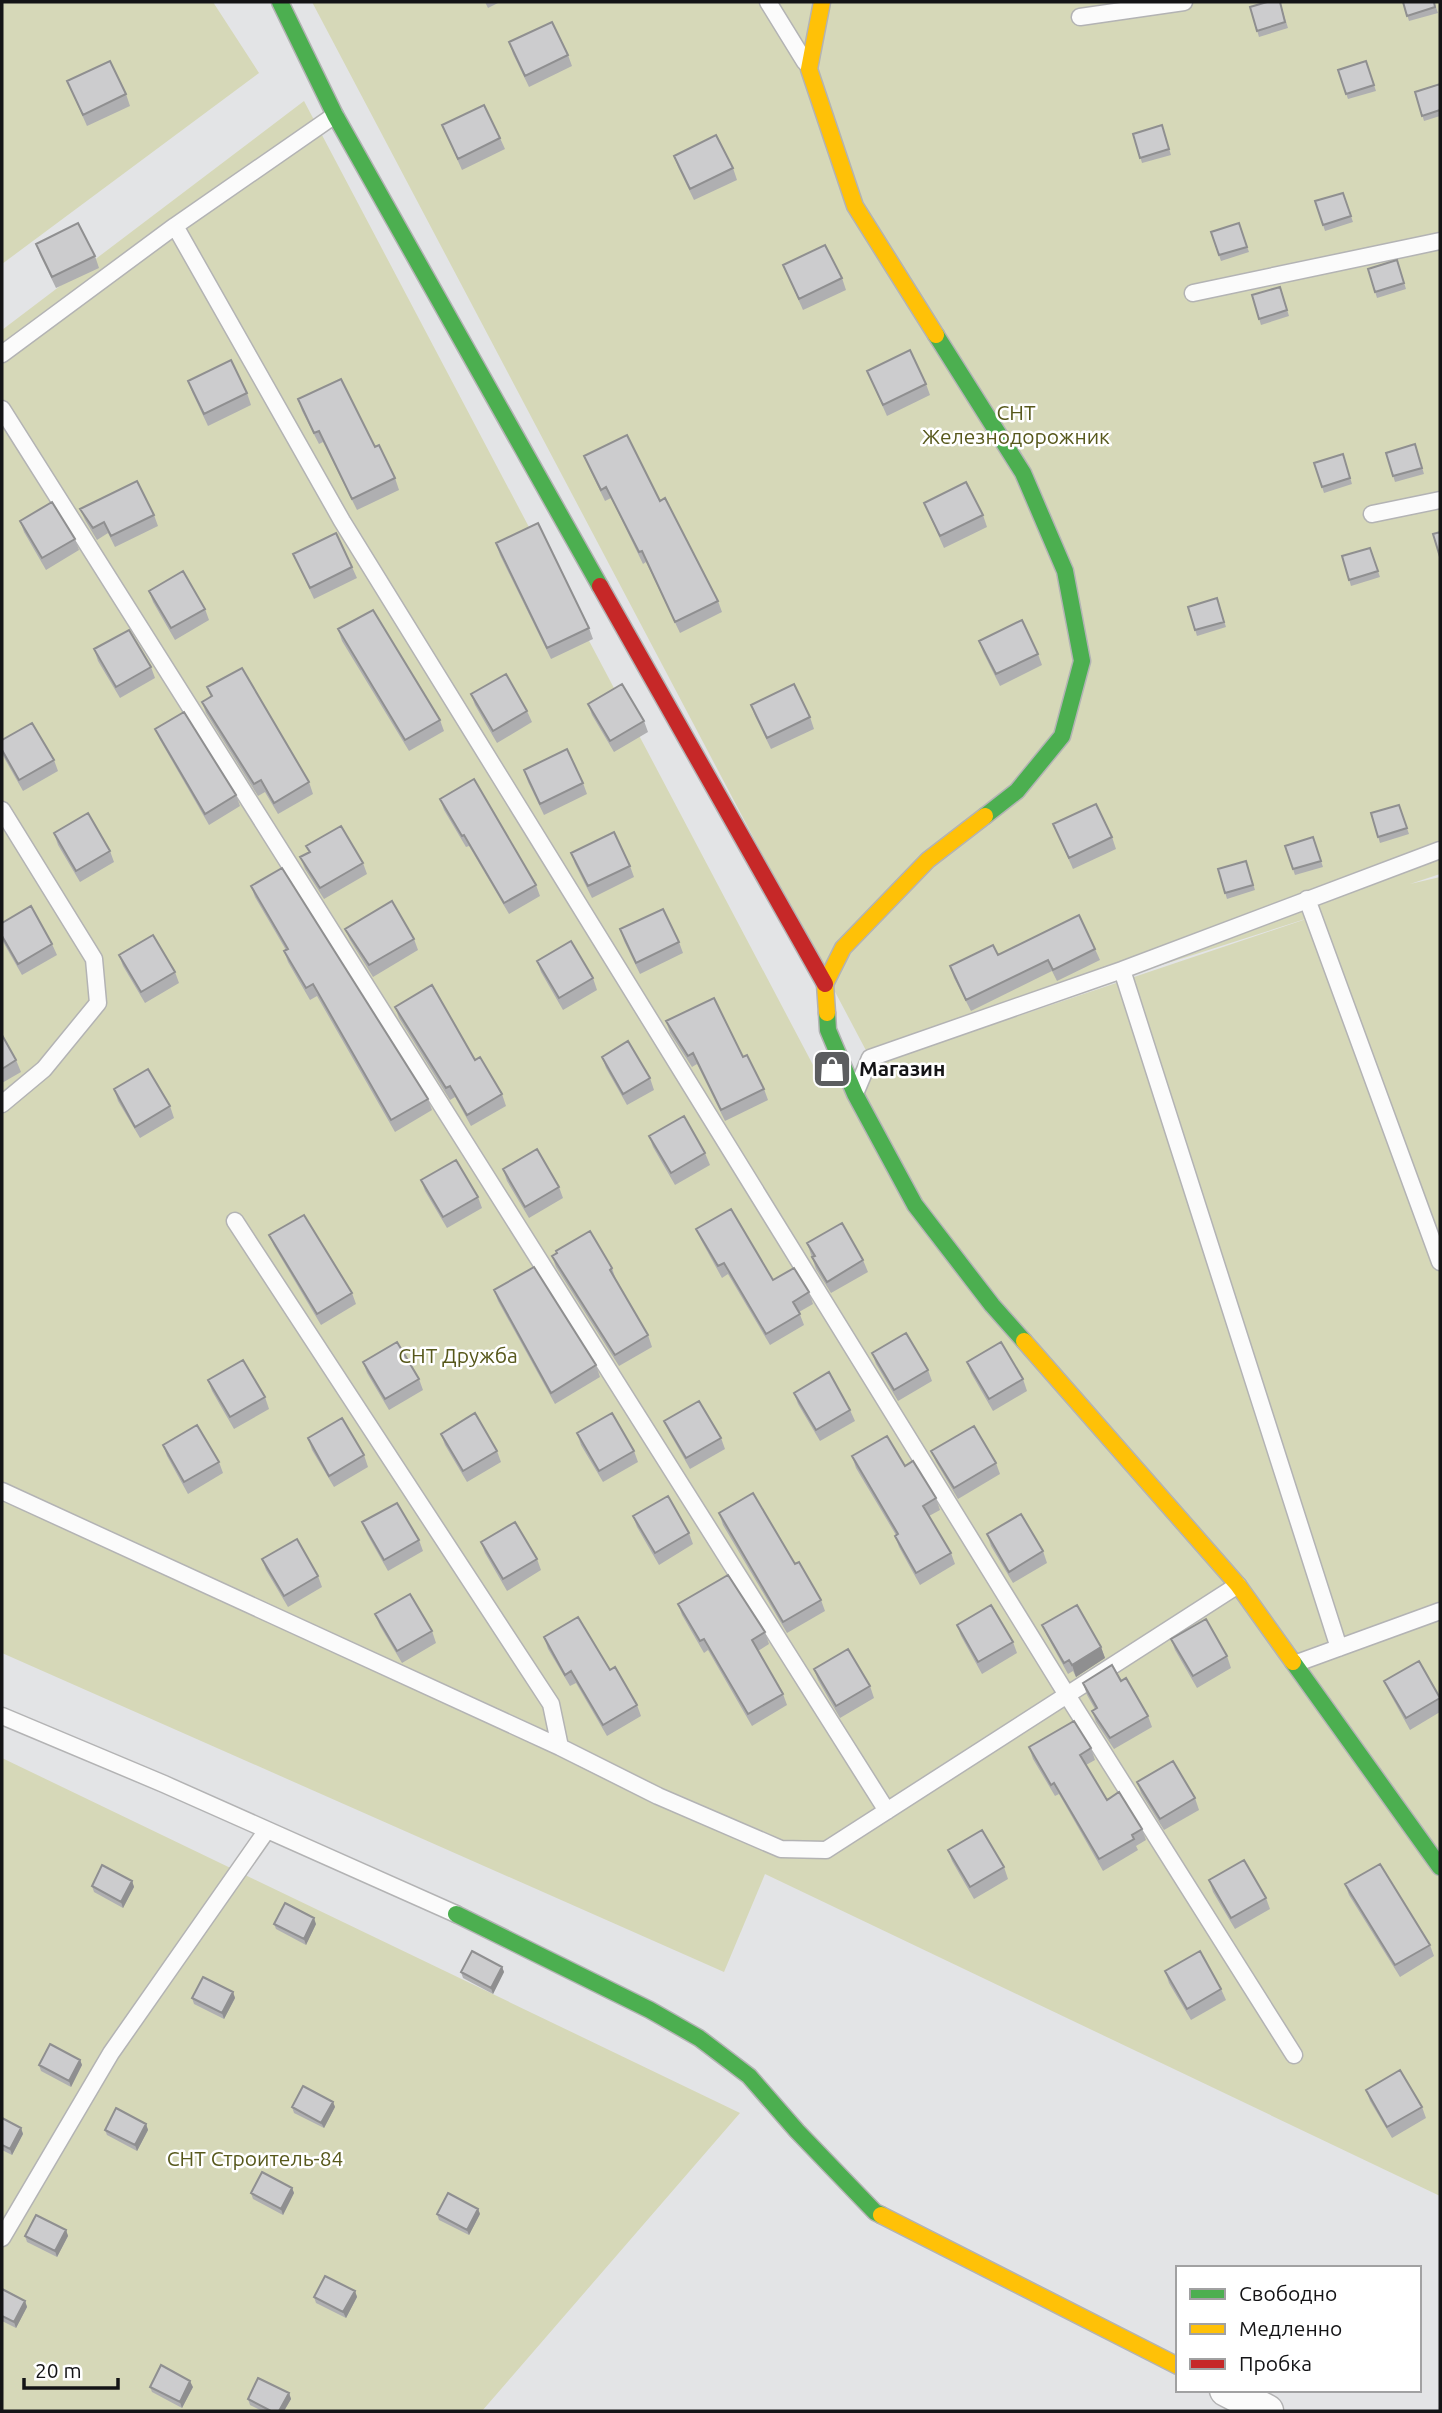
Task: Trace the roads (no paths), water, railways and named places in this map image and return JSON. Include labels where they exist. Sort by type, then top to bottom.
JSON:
[{"type":"street","points":[[279,2],[335,115],[825,984],[828,1030],[855,1094],[915,1205],[992,1305],[1238,1585],[1440,1867]]},
{"type":"street","points":[[822,2],[809,69],[855,206],[1023,473],[1065,571],[1082,661],[1062,736],[1017,791],[929,860],[843,948],[825,984]]},
{"type":"street","points":[[456,1914],[650,2010],[699,2038],[749,2076],[797,2131],[876,2211],[1176,2365]]},
{"type":"street","points":[[1230,2392],[1267,2411]]},
{"type":"lane","points":[[768,2],[809,69]]},
{"type":"lane","points":[[1080,17],[1184,2]]},
{"type":"lane","points":[[2,354],[175,226],[335,115]]},
{"type":"lane","points":[[175,226],[342,521],[1067,1695],[1294,2055]]},
{"type":"lane","points":[[1193,293],[1440,240]]},
{"type":"lane","points":[[2,409],[887,1811]]},
{"type":"lane","points":[[1372,514],[1440,500]]},
{"type":"lane","points":[[2,810],[94,959],[98,1003],[44,1069],[2,1104]]},
{"type":"lane","points":[[855,1094],[870,1058],[1122,970],[1440,850]]},
{"type":"lane","points":[[1307,899],[1440,1262]]},
{"type":"lane","points":[[1122,970],[1339,1648]]},
{"type":"lane","points":[[235,1221],[551,1704],[560,1747]]},
{"type":"lane","points":[[2,1491],[560,1747],[659,1796],[781,1849],[827,1850],[1238,1585]]},
{"type":"lane","points":[[1297,1664],[1440,1611]]},
{"type":"lane","points":[[2,1716],[164,1784],[456,1914]]},
{"type":"lane","points":[[2,2238],[111,2053],[267,1830]]},
{"type":"place","name":"Магазин","points":[[832,1069]]},
{"type":"park label","name":"СНТ Железнодорожник","points":[[1016,425]]},
{"type":"park label","name":"СНТ Дружба","points":[[458,1356]]},
{"type":"park label","name":"СНТ Строитель-84","points":[[255,2159]]}]
